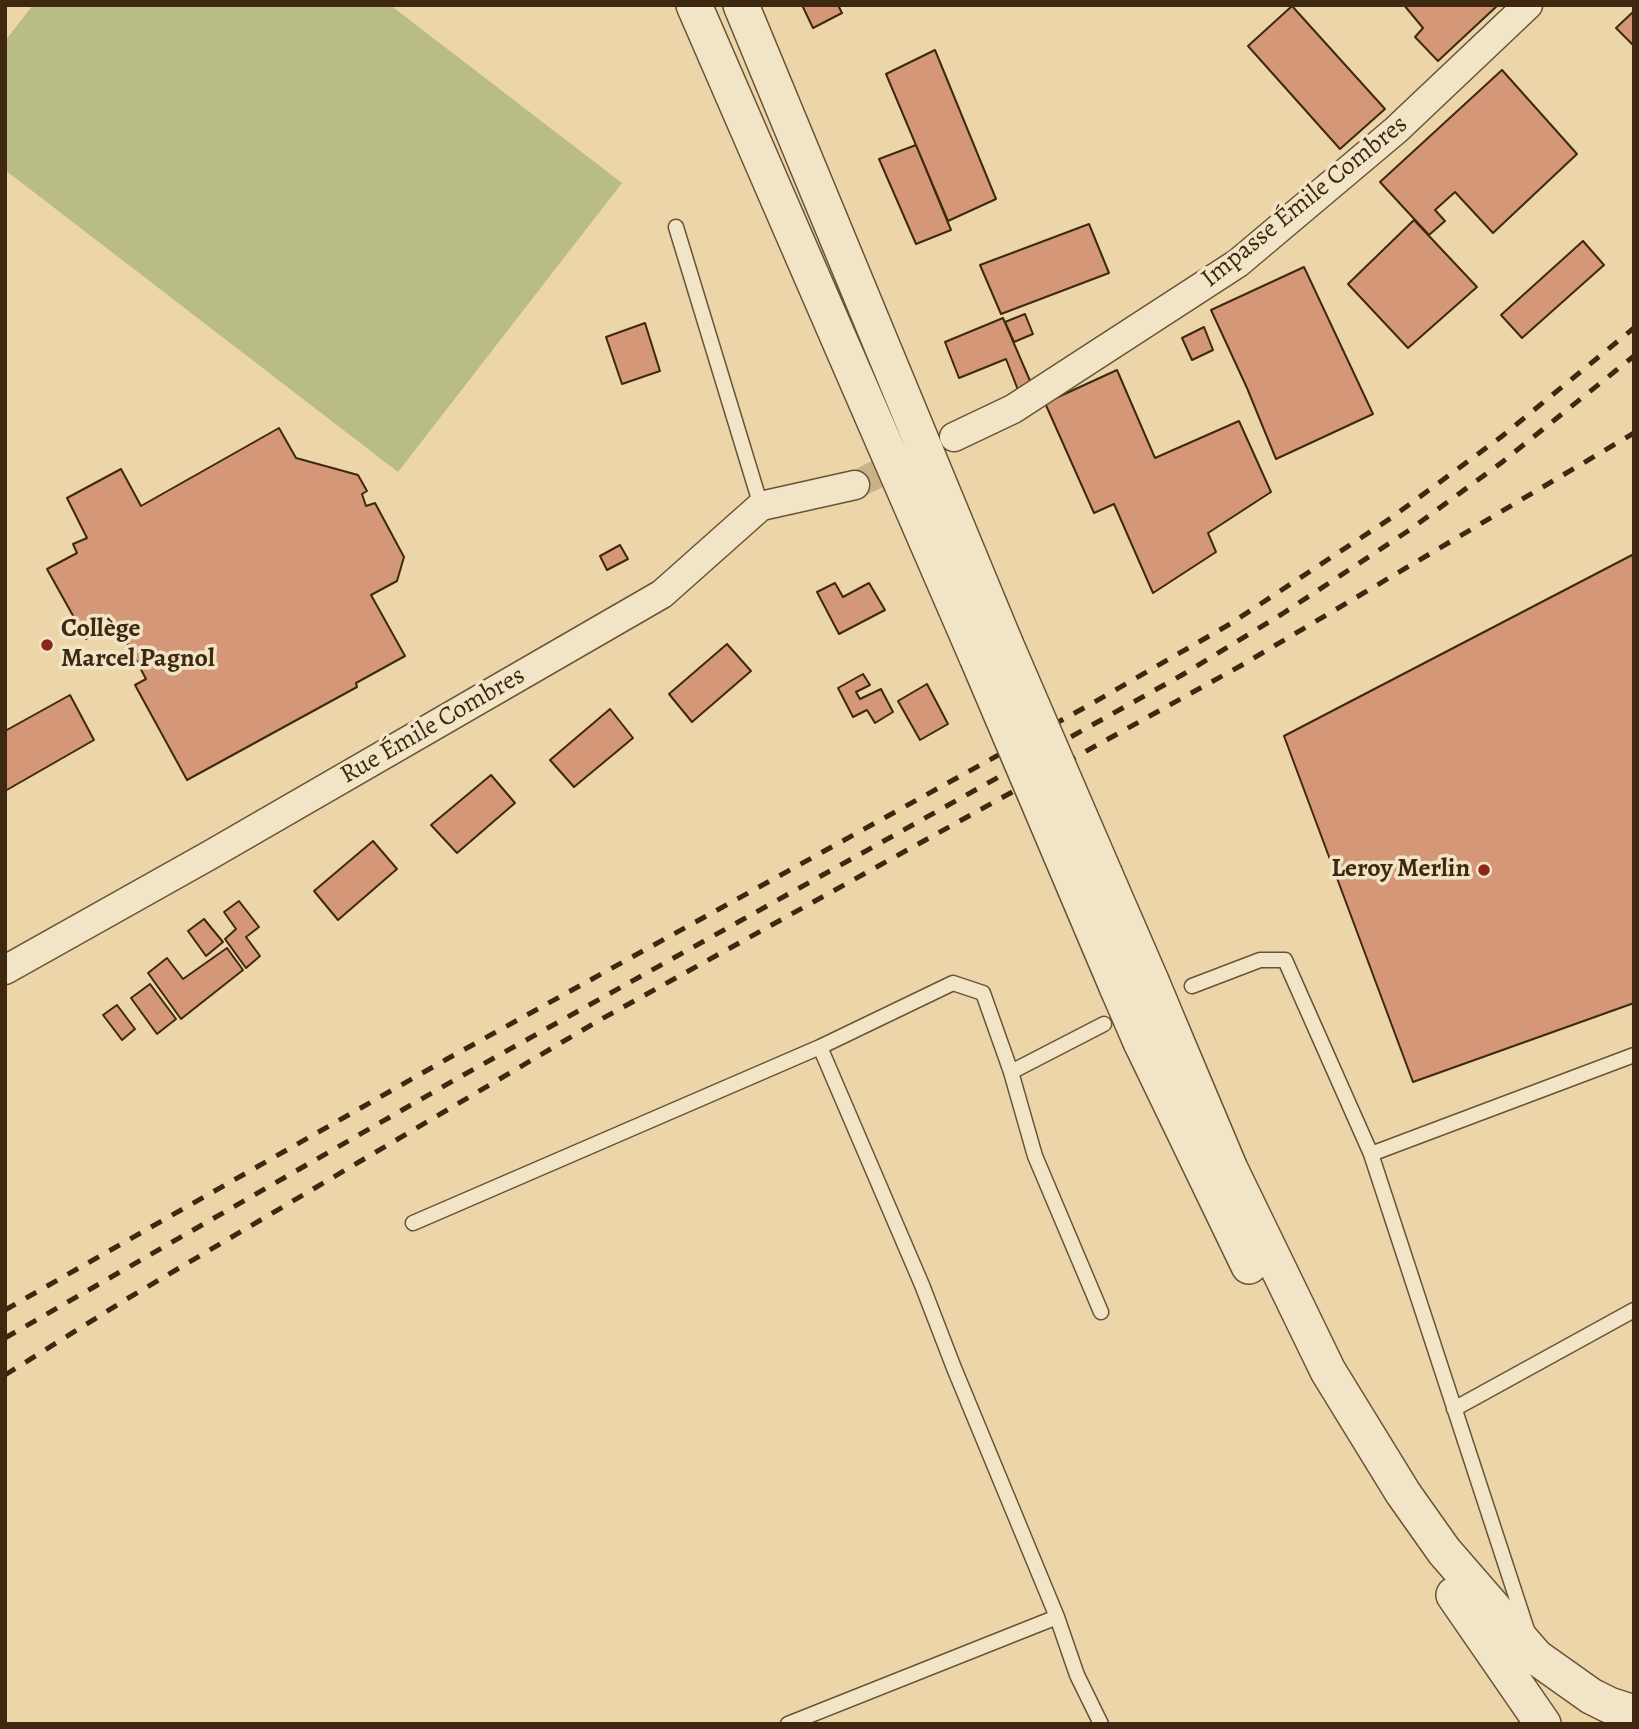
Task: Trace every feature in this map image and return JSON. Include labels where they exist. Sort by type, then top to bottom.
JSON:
[{"type":"street","points":[[694,5],[991,650],[1156,1036],[1244,1258],[1310,1381],[1386,1505],[1485,1638],[1543,1724]]},
{"type":"street","points":[[741,5],[991,650]]},
{"type":"street","name":"Impasse Émile Combres","points":[[954,437],[1013,408],[1238,263],[1396,130],[1528,5]]},
{"type":"street","name":"Rue Émile Combres","points":[[7,964],[210,855],[662,594],[761,506],[855,485]]},
{"type":"street","points":[[1156,1036],[1241,1194],[1334,1382],[1397,1483],[1444,1551],[1536,1657],[1591,1696],[1634,1713]]},
{"type":"lane","points":[[676,227],[761,506]]},
{"type":"lane","points":[[1192,986],[1260,960],[1285,960],[1371,1154],[1536,1657]]},
{"type":"lane","points":[[412,1223],[820,1047],[953,983],[983,993],[1011,1072],[1035,1156],[1101,1312]]},
{"type":"lane","points":[[1011,1072],[1043,1053],[1104,1024]]},
{"type":"lane","points":[[820,1047],[922,1285],[1057,1617],[1077,1675],[1101,1724]]},
{"type":"lane","points":[[1371,1154],[1634,1055]]},
{"type":"lane","points":[[1454,1409],[1634,1310]]},
{"type":"lane","points":[[788,1724],[1057,1617]]},
{"type":"green space","points":[[33,5],[390,5],[622,183],[398,472],[5,170],[5,41]]},
{"type":"building","points":[[802,5],[838,5],[842,13],[813,28]]},
{"type":"building","points":[[1404,5],[1498,5],[1438,61],[1415,37],[1423,28]]},
{"type":"building","points":[[1292,6],[1385,109],[1340,149],[1248,46]]},
{"type":"building","points":[[1634,11],[1634,46],[1616,28]]},
{"type":"building","points":[[935,50],[996,199],[948,221],[886,74]]},
{"type":"building","points":[[1502,70],[1577,154],[1493,233],[1455,192],[1435,210],[1445,221],[1429,235],[1380,182]]},
{"type":"building","points":[[916,145],[951,230],[916,244],[879,159]]},
{"type":"building","points":[[1414,220],[1477,287],[1408,348],[1348,284]]},
{"type":"building","points":[[1089,224],[1109,273],[1001,314],[980,265]]},
{"type":"building","points":[[1583,241],[1604,265],[1522,338],[1501,315]]},
{"type":"building","points":[[1304,267],[1373,414],[1276,459],[1211,310]]},
{"type":"building","points":[[1025,314],[1033,334],[1014,342],[1005,322]]},
{"type":"building","points":[[1003,318],[1031,383],[1018,390],[1006,359],[959,378],[945,342]]},
{"type":"building","points":[[645,323],[660,371],[622,384],[606,337]]},
{"type":"building","points":[[1204,327],[1213,350],[1192,360],[1182,338]]},
{"type":"building","points":[[1117,370],[1155,458],[1239,421],[1271,492],[1208,533],[1216,552],[1153,593],[1114,504],[1094,513],[1045,403]]},
{"type":"building","points":[[279,428],[296,458],[358,475],[367,491],[362,494],[366,506],[375,503],[404,557],[397,581],[371,595],[405,656],[356,683],[357,687],[187,780],[135,685],[146,679],[116,622],[86,639],[47,569],[77,553],[73,544],[87,538],[67,498],[121,469],[141,506]]},
{"type":"building","points":[[620,545],[628,559],[607,570],[600,556]]},
{"type":"building","name":"Leroy Merlin","points":[[1634,554],[1634,1003],[1413,1082],[1284,736]]},
{"type":"building","points":[[835,583],[843,597],[869,583],[885,610],[839,634],[817,592]]},
{"type":"building","points":[[727,644],[751,671],[692,722],[669,694]]},
{"type":"building","points":[[863,674],[870,685],[856,692],[860,699],[881,689],[893,712],[875,723],[867,710],[853,717],[838,688]]},
{"type":"building","points":[[927,684],[948,724],[920,740],[898,701]]},
{"type":"building","points":[[70,695],[94,740],[5,791],[5,731]]},
{"type":"building","points":[[610,709],[633,738],[574,787],[550,760]]},
{"type":"building","points":[[491,775],[515,803],[457,853],[431,825]]},
{"type":"building","points":[[373,841],[397,869],[338,920],[314,891]]},
{"type":"building","points":[[239,901],[259,927],[246,937],[260,956],[246,968],[225,939],[236,929],[224,912]]},
{"type":"building","points":[[204,919],[223,942],[206,956],[188,931]]},
{"type":"building","points":[[227,948],[243,970],[181,1019],[148,973],[167,958],[183,979]]},
{"type":"building","points":[[150,984],[176,1019],[157,1034],[131,998]]},
{"type":"building","points":[[117,1005],[135,1029],[122,1040],[103,1015]]},
{"type":"tunnel","points":[[855,485],[912,457]]},
{"type":"railway","points":[[5,1310],[447,1059],[1091,704],[1230,624],[1391,518],[1501,437],[1634,328]]},
{"type":"railway","points":[[5,1338],[458,1078],[1182,675],[1282,614],[1408,531],[1501,463],[1634,356]]},
{"type":"railway","points":[[5,1375],[125,1300],[598,1021],[1242,665],[1634,433]]},
{"type":"place","name":"Collège Marcel Pagnol","points":[[47,645]]},
{"type":"place","name":"Leroy Merlin","points":[[1484,870]]}]
